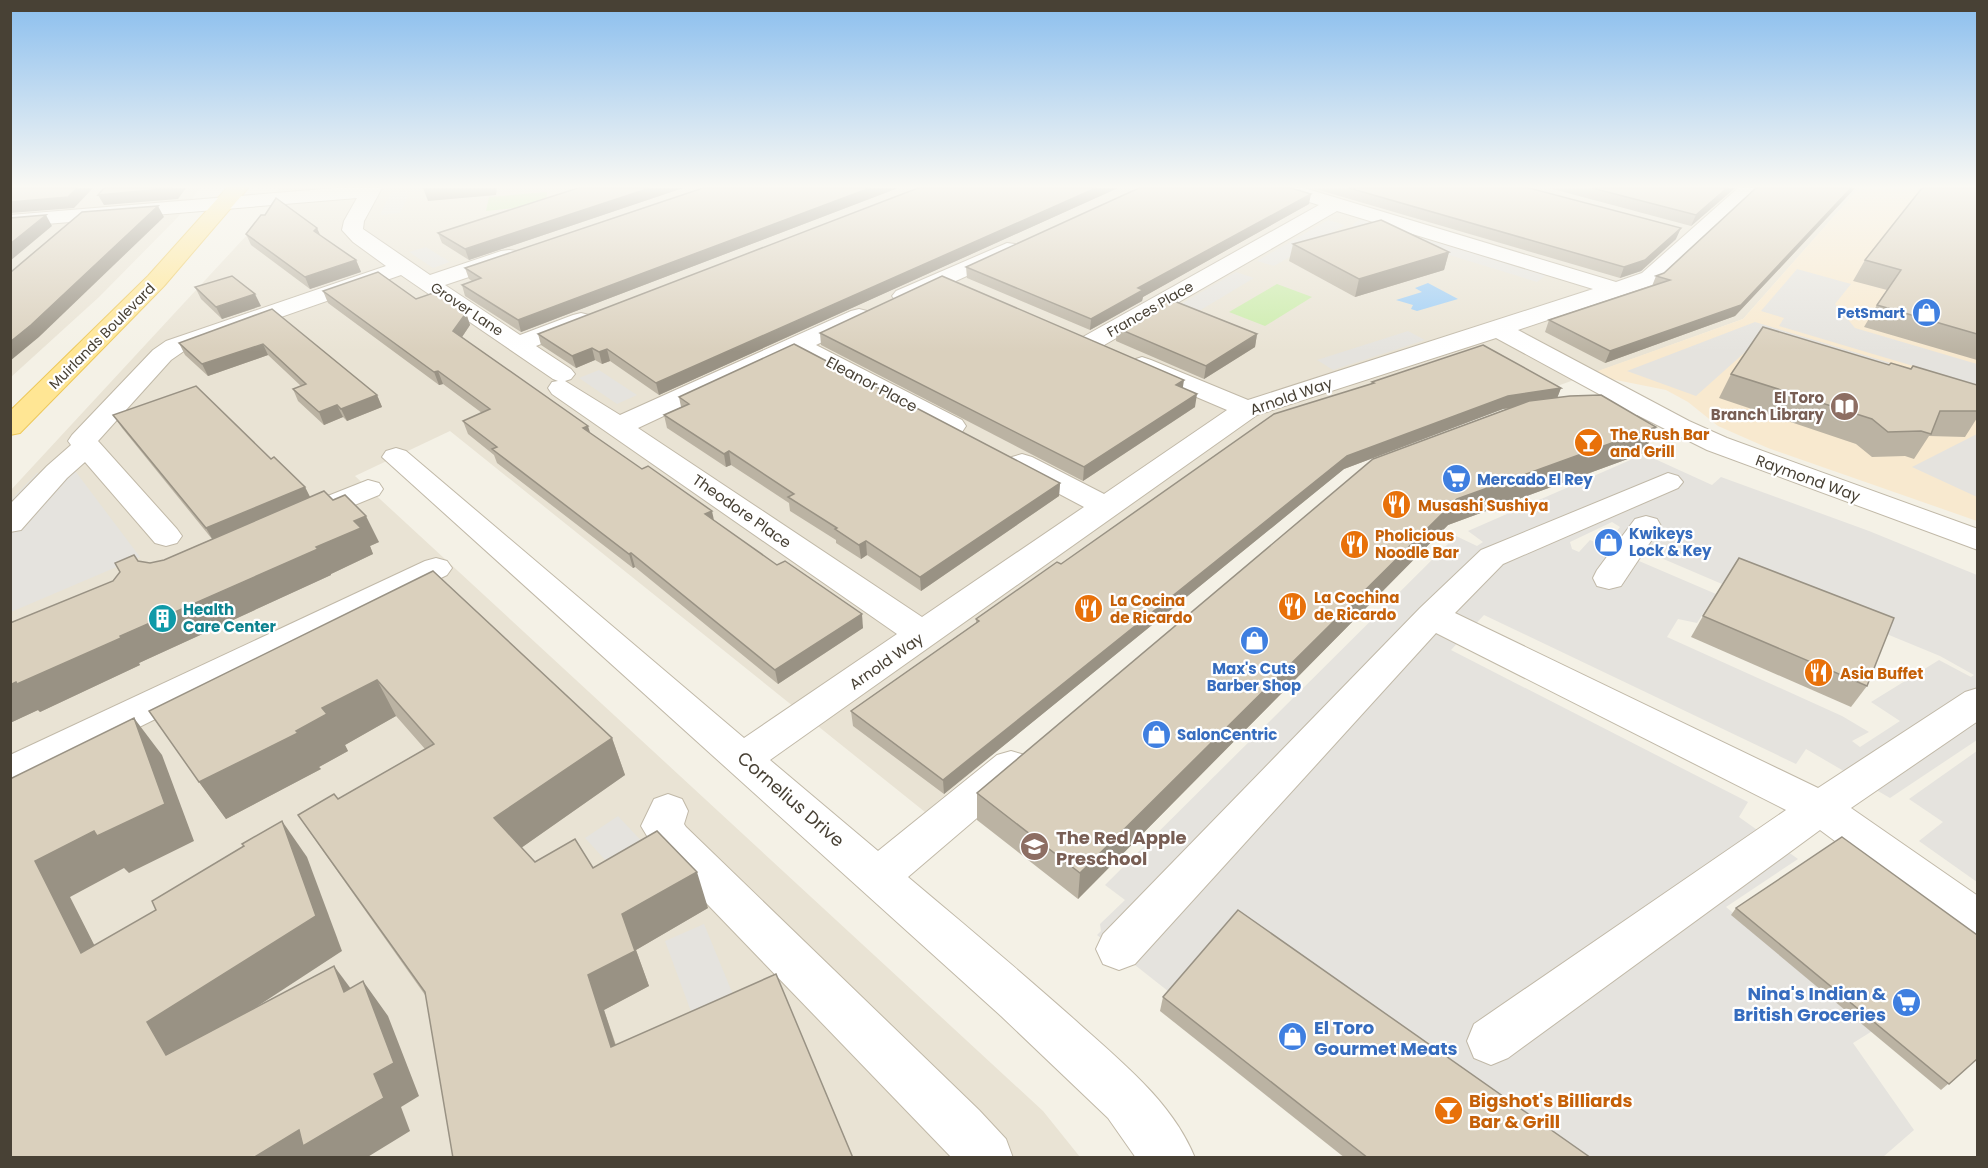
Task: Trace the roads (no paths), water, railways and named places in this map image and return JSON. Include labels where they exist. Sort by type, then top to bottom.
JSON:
[{"type":"main road","name":"Muirlands Boulevard","points":[[10,427],[156,281],[190,243]]},
{"type":"street","name":"Grover Lane","points":[[367,243],[518,344],[561,381]]},
{"type":"street","points":[[619,426],[1020,243]]},
{"type":"street","name":"Frances Place","points":[[1247,409],[1079,338],[1261,243]]},
{"type":"street","points":[[1462,243],[1619,290]]},
{"type":"street","name":"Arnold Way","points":[[744,758],[1247,409],[1619,290],[1650,278],[1678,243]]},
{"type":"street","points":[[428,283],[529,249]]},
{"type":"street","points":[[166,536],[82,441],[162,355],[175,346],[404,267]]},
{"type":"street","points":[[942,278],[974,292]]},
{"type":"street","points":[[518,344],[606,310]]},
{"type":"street","name":"Raymond Way","points":[[1487,333],[1589,396],[1643,407],[1679,427],[1727,448],[1977,540]]},
{"type":"street","name":"Eleanor Place","points":[[797,345],[972,437]]},
{"type":"street","name":"Theodore Place","points":[[561,381],[619,426],[923,635]]},
{"type":"street","points":[[1548,412],[1643,407]]},
{"type":"street","points":[[10,523],[57,472],[87,446]]},
{"type":"street","points":[[1003,453],[1106,507]]},
{"type":"street","name":"Cornelius Drive","points":[[396,457],[744,758],[1018,1000],[1126,1100],[1169,1158]]},
{"type":"street","points":[[1119,949],[1432,616],[1492,557],[1668,482]]},
{"type":"street","points":[[284,526],[368,489]]},
{"type":"street","points":[[1609,578],[1646,526]]},
{"type":"street","points":[[10,773],[436,568]]},
{"type":"street","points":[[1432,616],[1820,808],[1977,921]]},
{"type":"street","points":[[1491,1041],[1820,808],[1977,702]]},
{"type":"street","points":[[878,876],[1031,749]]},
{"type":"street","points":[[668,811],[662,826],[671,839],[961,1128],[987,1158]]},
{"type":"water","points":[[1428,283],[1458,299],[1417,311],[1411,309],[1413,305],[1396,300],[1422,292],[1415,288]]},
{"type":"place","name":"PetSmart","points":[[1926,313]]},
{"type":"place","name":"El Toro Branch Library","points":[[1845,406]]},
{"type":"place","name":"The Rush Bar and Grill","points":[[1589,443]]},
{"type":"place","name":"Mercado El Rey","points":[[1456,479]]},
{"type":"place","name":"Musashi Sushiya","points":[[1397,505]]},
{"type":"place","name":"Kwikeys Lock & Key","points":[[1608,542]]},
{"type":"place","name":"Pholicious Noodle Bar","points":[[1354,544]]},
{"type":"place","name":"La Cochina de Ricardo","points":[[1293,606]]},
{"type":"place","name":"La Cocina de Ricardo","points":[[1089,609]]},
{"type":"place","name":"Health Care Center","points":[[162,618]]},
{"type":"place","name":"Max's Cuts Barber Shop","points":[[1254,641]]},
{"type":"place","name":"Asia Buffet","points":[[1819,673]]},
{"type":"place","name":"SalonCentric","points":[[1156,734]]},
{"type":"place","name":"The Red Apple Preschool","points":[[1035,847]]},
{"type":"place","name":"Nina's Indian & British Groceries","points":[[1907,1003]]},
{"type":"place","name":"El Toro Gourmet Meats","points":[[1293,1037]]},
{"type":"place","name":"Bigshot's Billiards Bar & Grill","points":[[1448,1110]]}]
